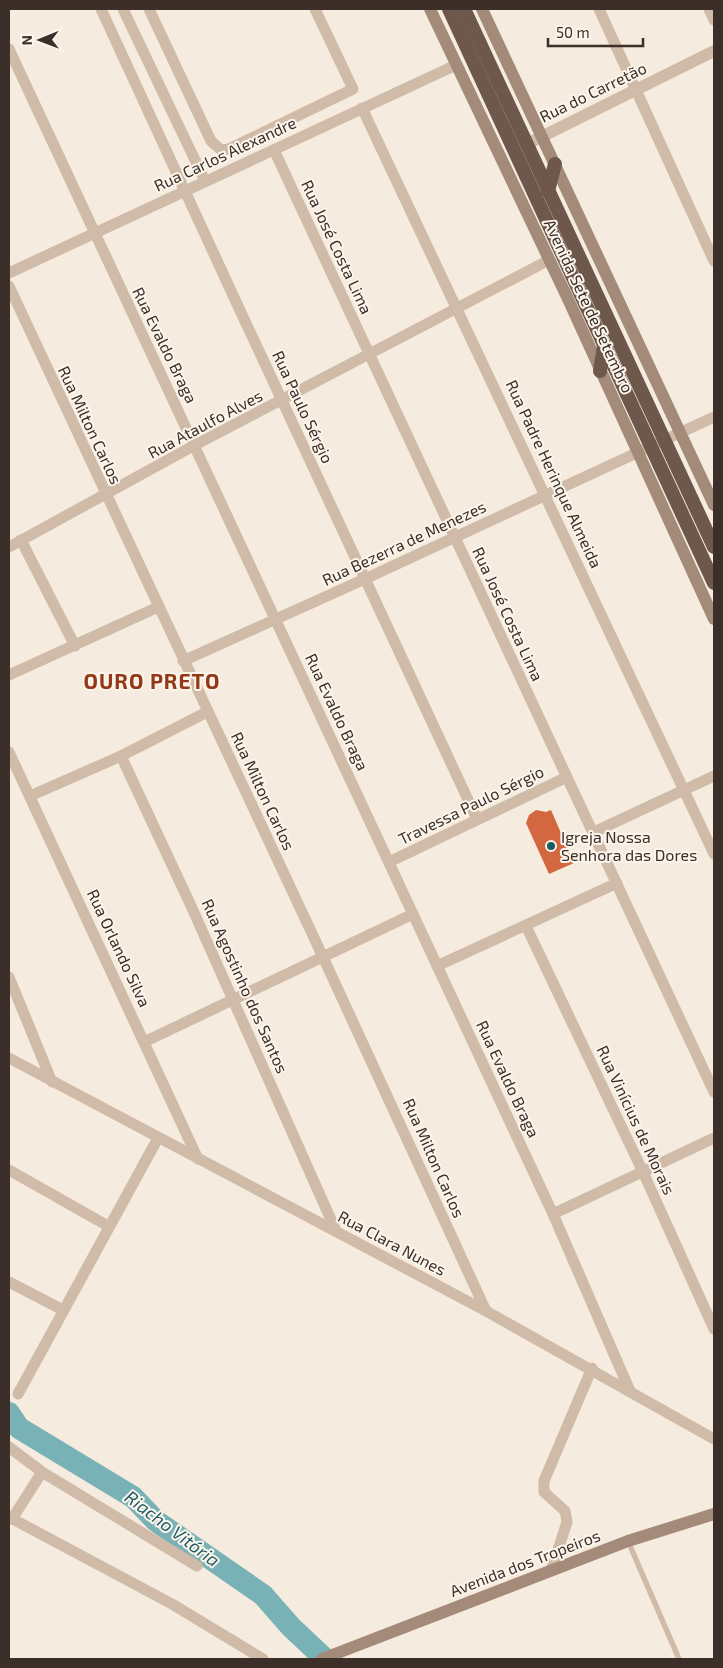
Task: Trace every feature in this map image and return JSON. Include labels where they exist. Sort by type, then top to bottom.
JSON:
[{"type":"highway","name":"Avenida Sete de Setembro","points":[[449,9],[714,583]]},
{"type":"highway","name":"Avenida Sete de Setembro","points":[[464,9],[714,546]]},
{"type":"highway","points":[[548,190],[555,164]]},
{"type":"highway","points":[[600,371],[604,345]]},
{"type":"main road","name":"Avenida Sete de Setembro","points":[[430,9],[549,260],[714,619]]},
{"type":"main road","name":"Avenida Sete de Setembro","points":[[482,9],[714,505]]},
{"type":"main road","name":"Avenida dos Tropeiros","points":[[322,1659],[628,1541],[714,1514]]},
{"type":"street","name":"Rua Paulo Sérgio","points":[[101,9],[282,401],[367,578],[477,819]]},
{"type":"street","points":[[123,9],[205,181]]},
{"type":"street","points":[[149,9],[211,141],[220,150],[229,149],[353,88],[315,9]]},
{"type":"street","points":[[599,9],[714,261]]},
{"type":"street","points":[[709,9],[714,20]]},
{"type":"street","name":"Rua Evaldo Braga","points":[[9,49],[553,1214],[630,1391]]},
{"type":"street","name":"Rua do Carretão","points":[[526,144],[714,51]]},
{"type":"street","name":"Rua Carlos Alexandre","points":[[9,273],[456,64]]},
{"type":"street","name":"Rua Padre Herinque Almeida","points":[[362,108],[546,494],[714,854]]},
{"type":"street","name":"Rua José Costa Lima","points":[[274,150],[453,537],[594,832],[714,1092]]},
{"type":"street","name":"Rua Ataulfo Alves","points":[[9,547],[195,446],[549,260]]},
{"type":"street","name":"Rua Milton Carlos","points":[[9,286],[105,496],[323,957],[486,1311]]},
{"type":"street","name":"Rua Bezerra de Menezes","points":[[183,660],[367,578],[714,418]]},
{"type":"street","points":[[21,540],[74,646]]},
{"type":"street","points":[[9,676],[158,607]]},
{"type":"street","points":[[30,796],[121,756],[207,712]]},
{"type":"street","name":"Rua Orlando Silva","points":[[9,752],[198,1159]]},
{"type":"street","name":"Rua Agostinho dos Santos","points":[[121,756],[233,999],[336,1231]]},
{"type":"street","points":[[594,832],[714,776]]},
{"type":"street","name":"Travessa Paulo Sérgio","points":[[390,862],[567,777]]},
{"type":"street","points":[[437,966],[617,883]]},
{"type":"street","points":[[144,1042],[413,914]]},
{"type":"street","name":"Rua Vinícius de Morais","points":[[526,926],[643,1172],[714,1329]]},
{"type":"street","points":[[9,977],[52,1082]]},
{"type":"street","name":"Rua Clara Nunes","points":[[9,1058],[592,1368],[714,1439]]},
{"type":"street","points":[[18,1394],[108,1226],[158,1138]]},
{"type":"street","points":[[553,1214],[714,1138]]},
{"type":"street","points":[[9,1170],[108,1226]]},
{"type":"street","points":[[9,1282],[63,1310]]},
{"type":"street","points":[[551,1571],[567,1522],[565,1511],[544,1492],[544,1481],[592,1368]]},
{"type":"street","points":[[9,1447],[42,1472],[196,1566]]},
{"type":"street","points":[[42,1472],[10,1518],[172,1604],[263,1659]]},
{"type":"lane","points":[[628,1541],[679,1659]]},
{"type":"building","name":"Igreja Nossa Senhora das Dores","points":[[536,810],[546,812],[551,810],[574,863],[549,874],[526,823],[529,815]]},
{"type":"waterway","name":"Riacho Vitória","points":[[9,1413],[19,1428],[133,1497],[156,1521],[263,1595],[291,1627],[325,1659]]},
{"type":"place","name":"Igreja Nossa Senhora das Dores","points":[[551,846]]},
{"type":"district","name":"OURO PRETO","points":[[152,682]]}]
